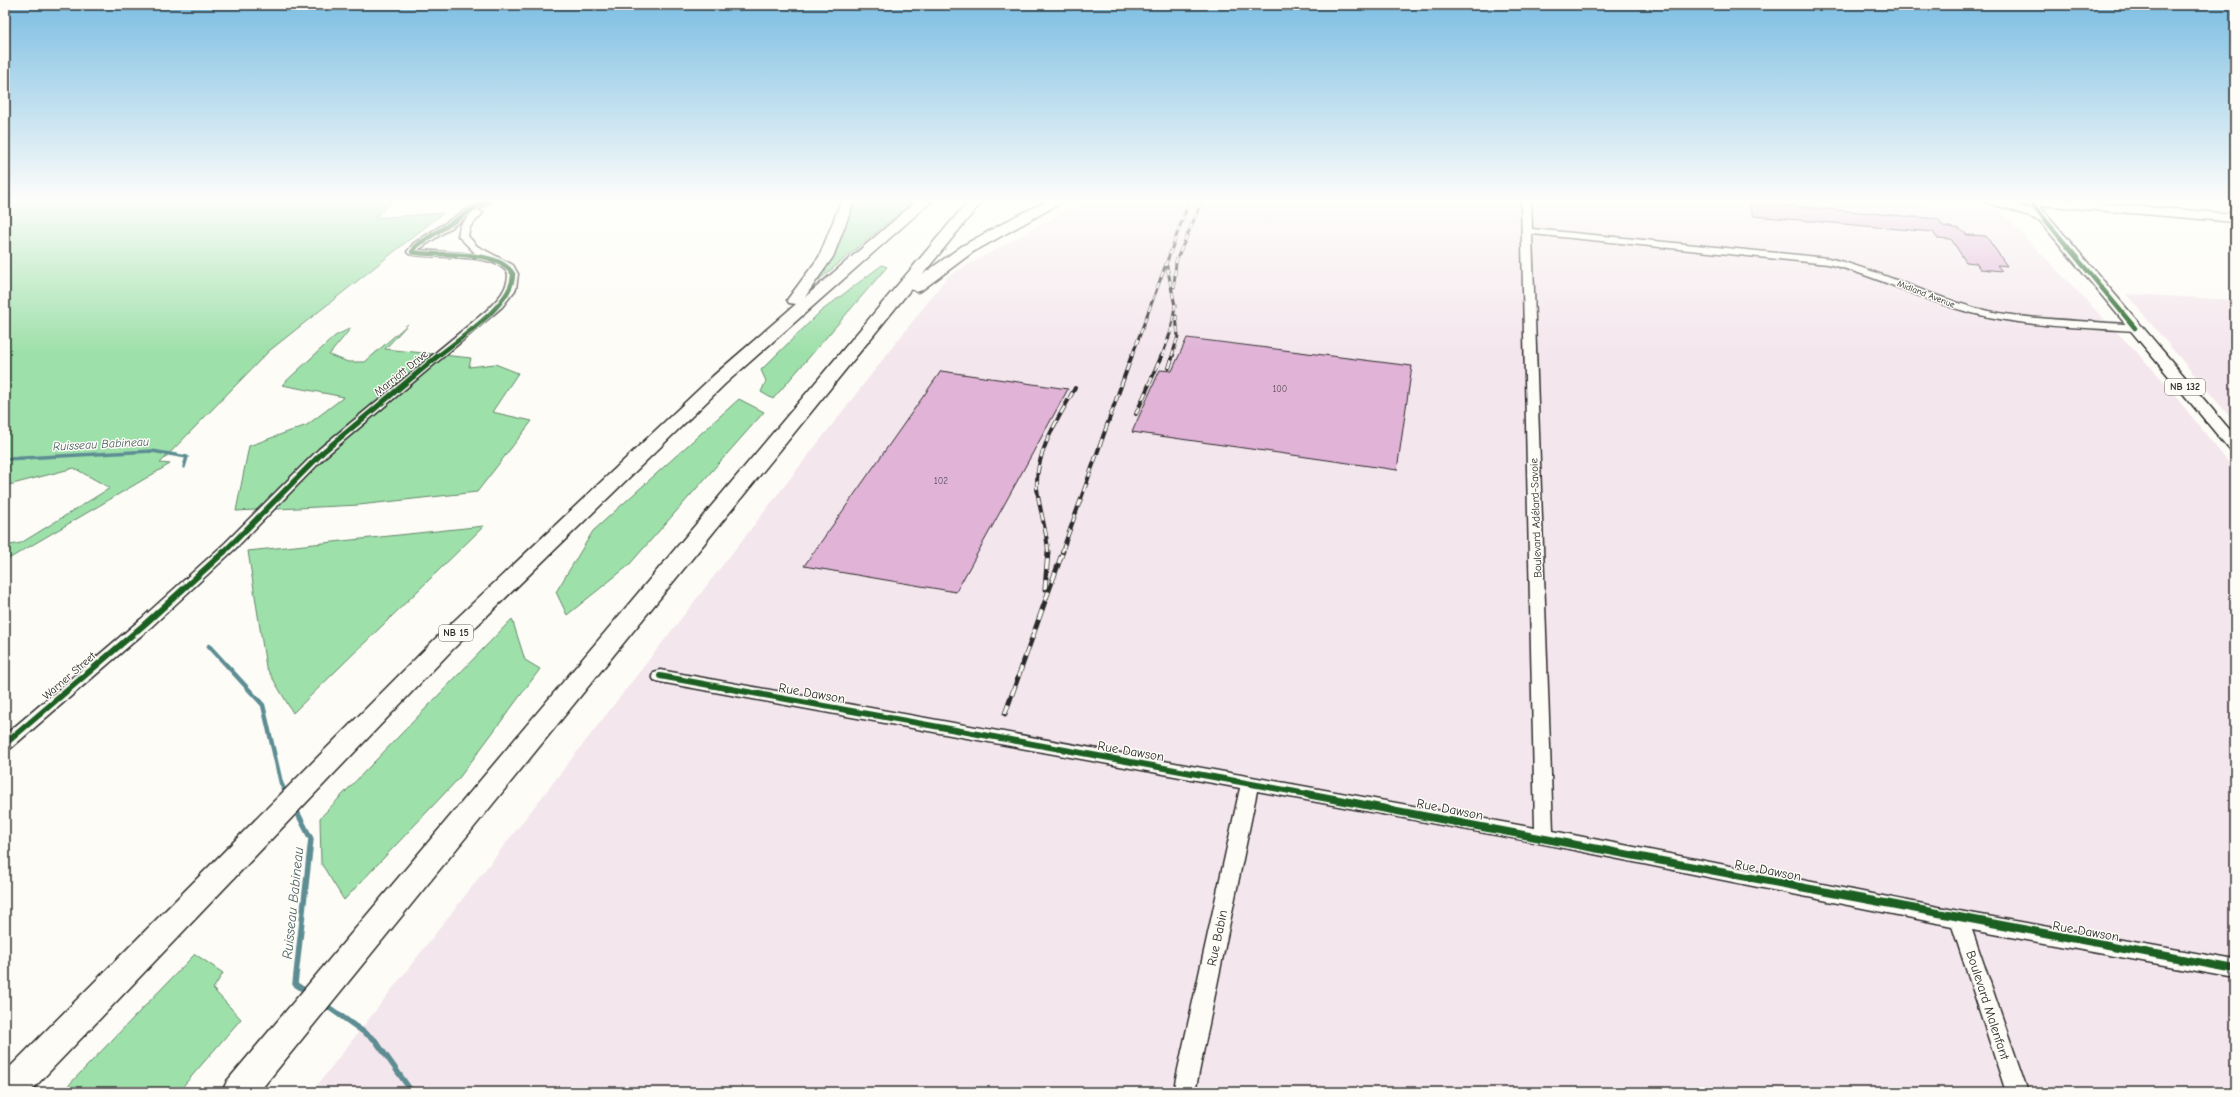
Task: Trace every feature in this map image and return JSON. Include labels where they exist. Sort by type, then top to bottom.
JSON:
[{"type":"highway","points":[[719,380],[804,290],[826,257],[829,250]]},
{"type":"highway","name":"NB 15","points":[[8,1092],[444,644],[719,380],[868,250]]},
{"type":"highway","points":[[238,1092],[935,250]]},
{"type":"highway","points":[[802,410],[912,292],[936,270],[965,250]]},
{"type":"main road","name":"NB 132","points":[[2070,250],[2235,446]]},
{"type":"street","name":"Marriott Drive","points":[[413,250],[412,252],[427,255],[488,257]]},
{"type":"street","name":"Marriott Drive","points":[[146,623],[230,546],[323,452],[500,304],[513,285],[512,270],[507,264],[488,257],[477,250]]},
{"type":"street","name":"Boulevard Adélard-Savoie","points":[[1528,250],[1544,838]]},
{"type":"street","name":"Midland Avenue","points":[[1720,250],[1828,261],[1867,270],[1940,301],[1991,315],[2135,328]]},
{"type":"street","name":"Warner Street","points":[[9,736],[146,623]]},
{"type":"street","name":"Rue Dawson","points":[[660,676],[1250,783],[1544,838],[1959,919],[2235,969]]},
{"type":"street","name":"Rue Babin","points":[[1184,1092],[1250,783]]},
{"type":"street","name":"Boulevard Malenfant","points":[[1959,919],[2017,1092]]},
{"type":"shaded area","points":[[995,250],[2038,250],[2161,378],[2235,471],[2235,1092],[312,1092],[948,276]]},
{"type":"shaded area","points":[[2126,294],[2235,300],[2235,423]]},
{"type":"green space","points":[[5,250],[396,250],[269,351],[160,463],[170,464],[5,561],[5,546],[21,543],[110,488],[74,468],[5,486]]},
{"type":"green space","points":[[831,250],[855,250],[814,284]]},
{"type":"green space","points":[[882,265],[887,267],[773,399],[761,392],[766,381],[761,370],[820,312]]},
{"type":"green space","points":[[408,324],[385,349],[471,358],[469,367],[495,364],[518,373],[492,412],[532,421],[477,492],[359,505],[236,511],[249,446],[307,425],[344,397],[282,385],[335,336],[351,328],[329,355],[348,362],[365,362]]},
{"type":"green space","points":[[739,399],[764,412],[628,566],[567,615],[556,592],[593,531]]},
{"type":"green space","points":[[484,526],[293,713],[266,667],[248,551]]},
{"type":"green space","points":[[512,619],[525,660],[540,669],[459,778],[344,900],[321,863],[320,818]]},
{"type":"green space","points":[[195,954],[223,973],[213,989],[241,1019],[178,1092],[62,1092]]},
{"type":"building","points":[[1958,250],[1996,250],[2007,266],[1997,265],[2002,271],[1980,269],[1976,263],[1966,262]]},
{"type":"building","points":[[1187,338],[1412,366],[1397,470],[1132,432],[1160,370],[1172,371]]},
{"type":"building","points":[[941,371],[1068,389],[956,592],[804,566]]},
{"type":"waterway","name":"Ruisseau Babineau","points":[[5,459],[152,451],[187,457],[184,467]]},
{"type":"waterway","name":"Ruisseau Babineau","points":[[209,646],[263,705],[281,783],[286,794]]},
{"type":"waterway","name":"Ruisseau Babineau","points":[[295,808],[311,839],[295,984],[307,992]]},
{"type":"waterway","name":"Ruisseau Babineau","points":[[324,1004],[375,1040],[412,1092]]},
{"type":"railway","points":[[1132,356],[1171,250]]},
{"type":"railway","points":[[1174,287],[1176,261],[1181,250]]},
{"type":"railway","points":[[1162,356],[1171,331],[1175,306],[1167,266]]},
{"type":"railway","points":[[1172,356],[1178,336],[1176,316]]},
{"type":"railway","points":[[1062,552],[1132,355]]},
{"type":"railway","points":[[1136,414],[1162,355]]},
{"type":"railway","points":[[1169,368],[1173,355]]},
{"type":"railway","points":[[1048,552],[1038,496],[1037,475],[1040,461],[1049,436],[1075,388]]},
{"type":"railway","points":[[1005,714],[1063,551]]},
{"type":"railway","points":[[1045,589],[1048,552]]},
{"type":"cycle path","points":[[5,744],[146,623],[230,546],[323,452],[490,313],[511,289],[513,274],[509,267],[501,262],[488,257],[427,255],[412,252],[413,250]]},
{"type":"cycle path","points":[[2070,250],[2135,328]]},
{"type":"cycle path","points":[[660,676],[1544,837],[1959,919],[2235,969]]}]
